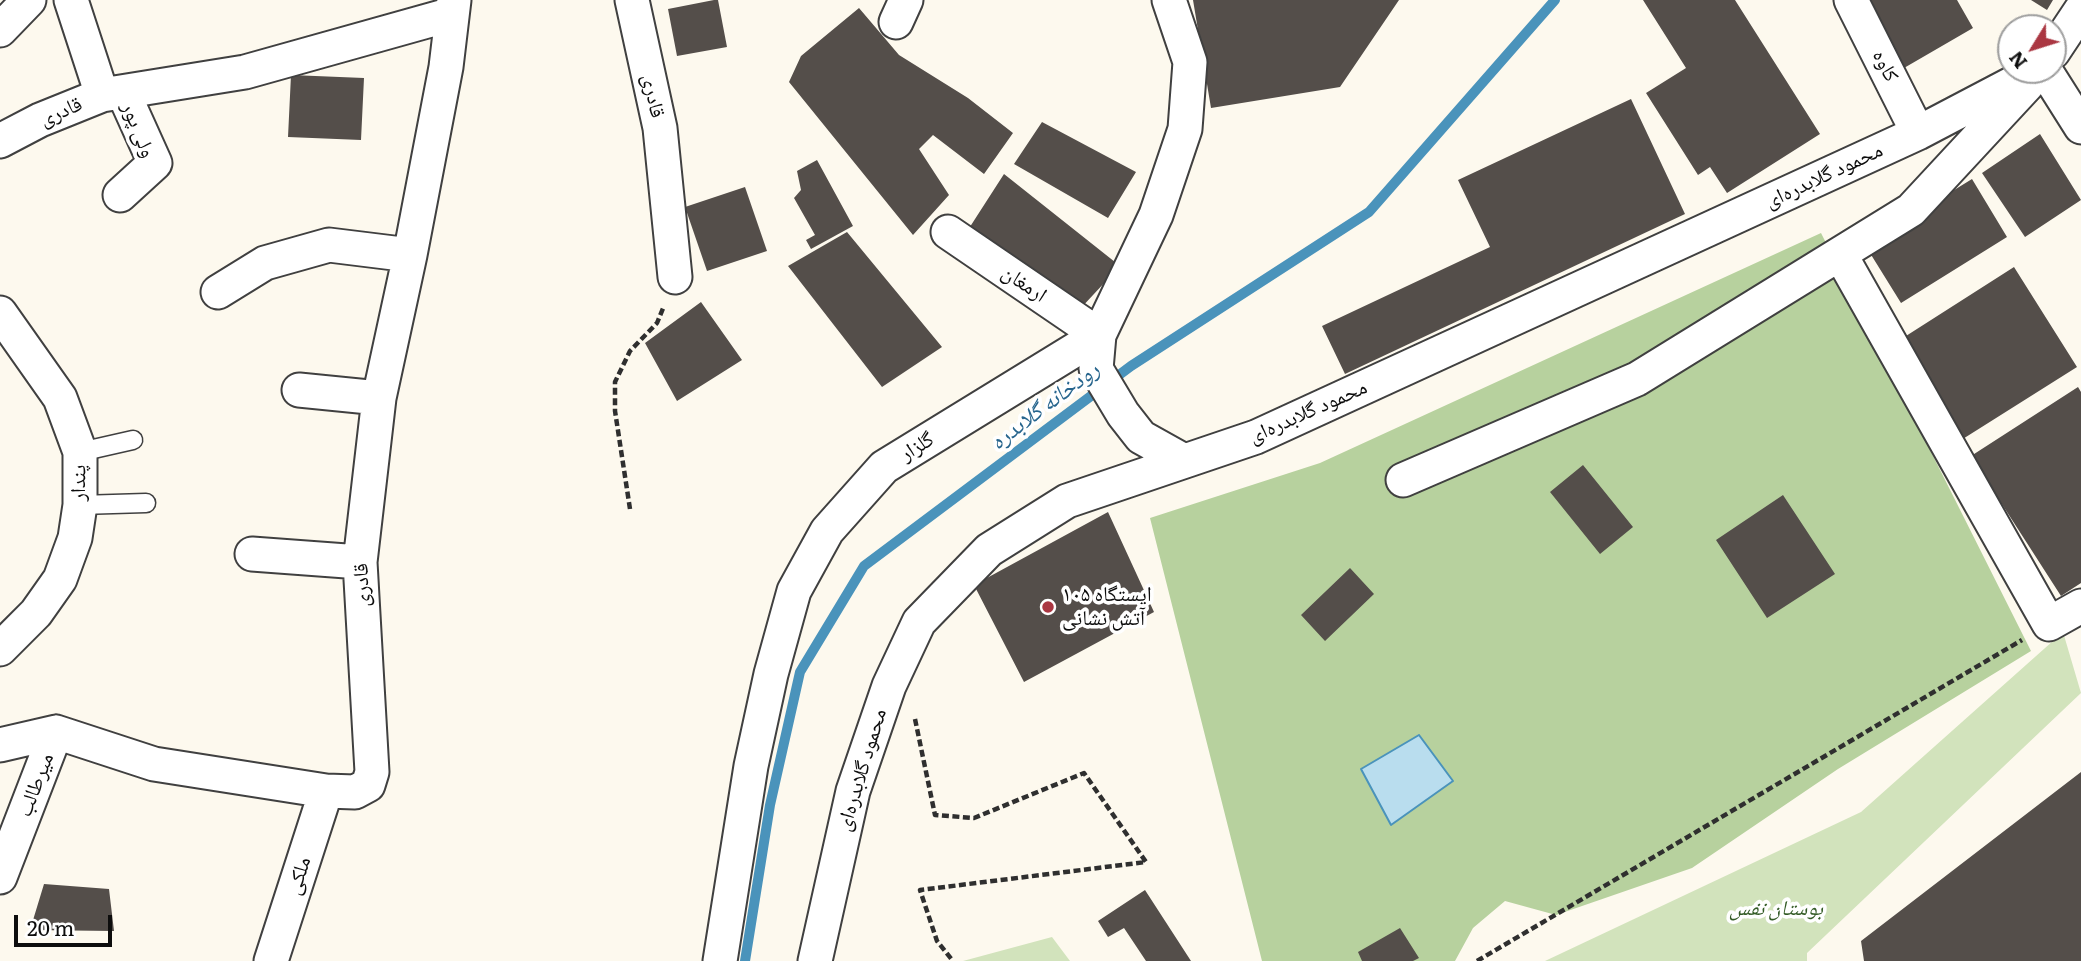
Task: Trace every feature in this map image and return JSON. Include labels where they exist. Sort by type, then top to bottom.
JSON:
[{"type":"street","points":[[0,30],[29,0]]},
{"type":"street","points":[[71,0],[112,94]]},
{"type":"street","name":"قادری","points":[[632,0],[660,128],[675,277]]},
{"type":"street","points":[[1169,0],[1190,62],[1185,129],[1156,215],[1099,335],[1096,369],[1123,414],[1141,437],[1185,461]]},
{"type":"street","name":"کاوه","points":[[1851,0],[1918,132]]},
{"type":"street","name":"قادری","points":[[0,142],[40,120],[112,94],[245,72],[453,7],[446,67],[410,256],[379,398],[360,562],[372,772],[368,786],[355,792],[327,791],[154,764],[56,732]]},
{"type":"street","points":[[2067,31],[2081,10]]},
{"type":"street","name":"محمود گلابدره‌ای","points":[[815,961],[853,791],[888,686],[919,622],[989,550],[1067,500],[1256,437],[1918,132],[2013,84]]},
{"type":"street","points":[[1403,480],[1637,379],[1911,210],[2028,84]]},
{"type":"street","points":[[2051,84],[2081,127]]},
{"type":"street","name":"ولی پور","points":[[112,94],[155,163],[120,195]]},
{"type":"street","name":"ارمغان","points":[[948,232],[1099,335]]},
{"type":"street","points":[[218,292],[265,264],[329,245],[410,256]]},
{"type":"street","points":[[1840,254],[2049,624],[2081,606]]},
{"type":"street","name":"پندار","points":[[0,313],[60,398],[80,452],[80,505],[75,538],[60,579],[36,613],[0,649]]},
{"type":"street","name":"گلزار","points":[[720,961],[751,766],[771,674],[794,591],[827,531],[884,467],[1099,335]]},
{"type":"street","points":[[299,390],[379,398]]},
{"type":"street","points":[[252,554],[360,562]]},
{"type":"street","points":[[0,745],[56,732]]},
{"type":"street","name":"میرطالب","points":[[0,877],[56,732]]},
{"type":"street","name":"ملکی","points":[[271,961],[327,791]]},
{"type":"lane","points":[[80,452],[133,440]]},
{"type":"lane","points":[[80,505],[146,503]]},
{"type":"path","points":[[630,509],[615,411],[615,382],[630,351],[657,323],[675,277]]},
{"type":"path","points":[[1477,961],[2010,647]]},
{"type":"path","points":[[914,716],[935,815],[974,818],[1084,773],[1146,862],[920,890],[937,941],[953,961]]},
{"type":"green space","points":[[1821,233],[2031,651],[1838,769],[1692,868],[1556,915],[1505,901],[1473,928],[1455,961],[1262,961],[1150,518],[1320,463]]},
{"type":"green space","name":"بوستان نفس","points":[[2063,632],[2081,693],[1807,953],[1807,961],[1545,961],[1861,812]]},
{"type":"green space","points":[[1052,937],[1070,961],[963,961]]},
{"type":"water","points":[[1419,735],[1453,781],[1391,825],[1361,769]]},
{"type":"building","points":[[718,0],[727,47],[677,56],[668,9]]},
{"type":"building","points":[[1193,0],[1399,0],[1340,87],[1211,108]]},
{"type":"building","points":[[1643,0],[1735,0],[1820,134],[1727,193],[1710,167],[1698,175],[1646,93],[1686,68]]},
{"type":"building","points":[[1865,0],[1957,0],[1973,28],[1904,68]]},
{"type":"building","points":[[2031,0],[2053,0],[2047,10]]},
{"type":"building","points":[[859,8],[899,55],[968,98],[1013,133],[984,174],[933,135],[919,149],[949,195],[913,235],[789,82],[801,56]]},
{"type":"building","points":[[291,75],[364,78],[361,140],[288,137]]},
{"type":"building","points":[[1631,99],[1685,214],[1345,374],[1322,326],[1490,247],[1458,180]]},
{"type":"building","points":[[1042,122],[1136,172],[1108,218],[1014,164]]},
{"type":"building","points":[[2040,134],[2081,200],[2025,237],[1982,173]]},
{"type":"building","points":[[817,160],[853,226],[811,249],[806,240],[815,235],[794,198],[801,190],[797,171]]},
{"type":"building","points":[[1004,174],[1120,266],[1080,309],[966,233]]},
{"type":"building","points":[[1972,179],[2007,237],[1901,303],[1865,245]]},
{"type":"building","points":[[745,187],[767,251],[707,271],[685,207]]},
{"type":"building","points":[[847,232],[942,347],[882,387],[788,266]]},
{"type":"building","points":[[2014,267],[2077,367],[1958,442],[1895,343]]},
{"type":"building","points":[[701,302],[742,360],[677,401],[645,343]]},
{"type":"building","points":[[2078,387],[2081,392],[2081,583],[2061,596],[1971,456]]},
{"type":"building","points":[[1583,465],[1633,527],[1600,554],[1550,492]]},
{"type":"building","points":[[1783,495],[1835,574],[1767,618],[1716,540]]},
{"type":"building","points":[[1108,512],[1154,612],[1024,682],[974,585]]},
{"type":"building","points":[[1350,568],[1374,594],[1325,641],[1301,615]]},
{"type":"building","points":[[2081,772],[2081,961],[1864,961],[1861,941]]},
{"type":"building","points":[[44,884],[109,889],[114,931],[30,930]]},
{"type":"building","points":[[1145,890],[1191,961],[1146,961],[1124,928],[1108,937],[1098,921]]},
{"type":"building","points":[[1400,928],[1419,958],[1413,961],[1362,961],[1358,952]]},
{"type":"waterway","name":"رودخانه گلابدره","points":[[745,961],[770,805],[800,672],[864,566],[1131,366],[1369,212],[1555,0]]},
{"type":"place","name":"ایستگاه ۱۰۵ آتش نشانی","points":[[1048,607]]}]
